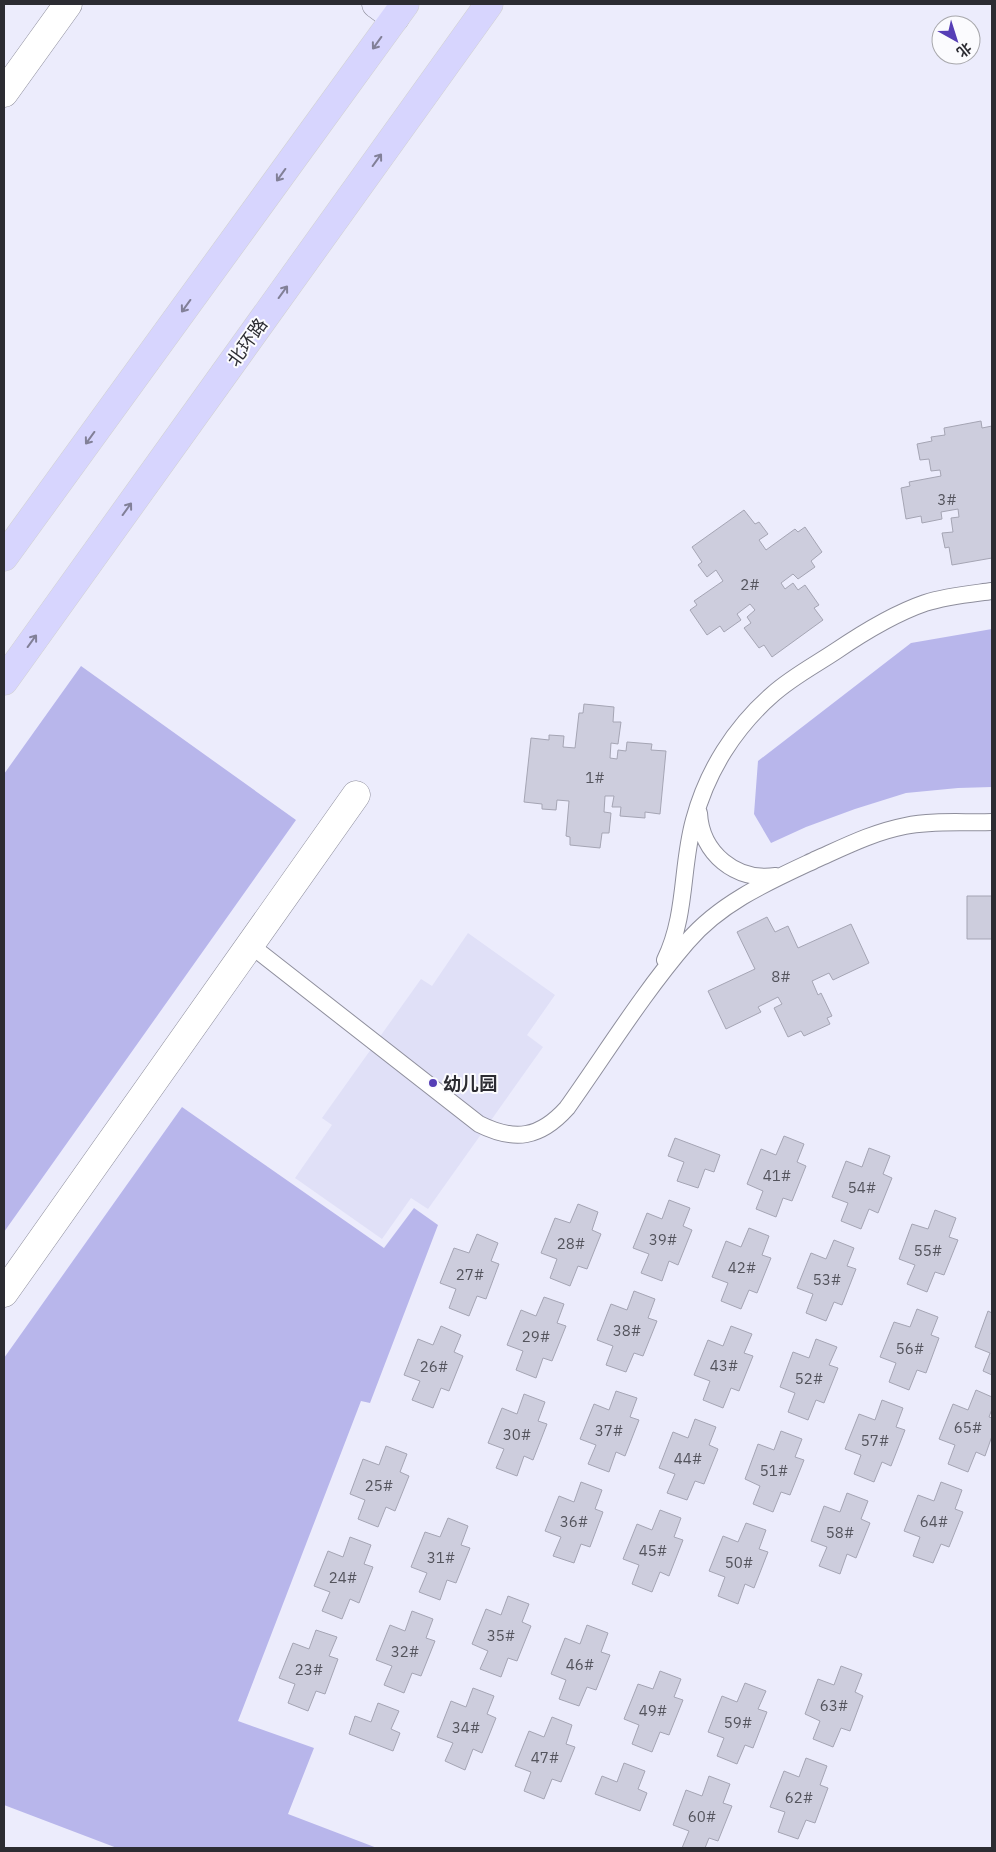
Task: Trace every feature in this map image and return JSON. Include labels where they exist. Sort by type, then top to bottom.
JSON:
[{"type":"main road","name":"北环路","points":[[4,681],[489,4]]},
{"type":"main road","points":[[4,557],[392,8]]},
{"type":"street","points":[[4,93],[68,4]]},
{"type":"street","points":[[4,1293],[356,795]]},
{"type":"lane","points":[[650,991],[676,933],[684,894],[688,848],[703,791],[721,756],[741,726],[774,693],[791,680],[868,630],[900,614],[942,599],[992,591]]},
{"type":"lane","points":[[703,791],[699,813],[700,826],[705,839],[718,858],[734,869],[750,875],[766,877],[786,874]]},
{"type":"lane","points":[[249,944],[479,1124],[496,1132],[522,1136],[536,1132],[559,1117],[567,1108],[687,941],[720,911],[757,888],[860,839],[883,831],[907,825],[992,822]]},
{"type":"shaded area","points":[[992,629],[992,787],[906,793],[806,827],[771,843],[754,814],[758,761],[911,643]]},
{"type":"shaded area","points":[[81,666],[296,820],[4,1232],[4,774]]},
{"type":"shaded area","name":"幼儿园","points":[[468,933],[555,995],[527,1035],[543,1047],[428,1209],[411,1198],[382,1239],[295,1178],[332,1125],[322,1118],[421,979],[432,986]]},
{"type":"shaded area","points":[[182,1107],[384,1248],[414,1208],[438,1225],[370,1403],[361,1401],[238,1721],[314,1748],[288,1814],[377,1848],[117,1848],[4,1805],[4,1358]]},
{"type":"building","points":[[981,421],[982,428],[992,426],[992,558],[952,565],[949,547],[945,548],[942,533],[953,532],[951,518],[959,517],[958,509],[941,512],[942,519],[922,523],[921,516],[906,519],[901,488],[910,486],[909,482],[941,476],[940,470],[931,471],[929,459],[920,460],[917,444],[932,441],[931,437],[945,435],[944,428]]},
{"type":"building","points":[[744,510],[755,524],[759,522],[768,534],[759,540],[766,550],[795,529],[798,532],[805,527],[822,552],[811,561],[815,567],[798,579],[793,574],[781,583],[785,589],[793,583],[798,590],[805,585],[819,605],[814,608],[823,620],[772,657],[764,645],[759,648],[744,628],[751,623],[747,617],[755,610],[750,604],[737,614],[741,620],[724,632],[720,626],[707,635],[690,610],[697,605],[694,601],[723,581],[716,570],[707,577],[698,565],[702,562],[692,547]]},
{"type":"building","points":[[584,704],[614,707],[613,722],[621,722],[618,744],[611,743],[610,758],[617,759],[618,750],[626,751],[627,742],[652,744],[651,750],[666,751],[660,814],[645,812],[645,818],[620,816],[621,807],[612,807],[614,796],[605,796],[604,812],[611,813],[609,833],[602,833],[600,848],[570,845],[570,837],[566,836],[569,801],[557,800],[556,810],[542,809],[542,804],[524,802],[531,738],[549,740],[549,735],[564,736],[563,747],[575,748],[579,713],[583,713]]},
{"type":"building","points":[[967,896],[992,896],[992,939],[967,939]]},
{"type":"building","points":[[767,917],[775,932],[788,926],[798,948],[851,924],[869,963],[833,980],[829,973],[812,981],[818,995],[821,993],[832,1016],[827,1018],[830,1024],[804,1036],[801,1031],[788,1037],[774,1008],[782,1004],[778,997],[758,1007],[761,1012],[726,1029],[708,991],[755,969],[737,932]]},
{"type":"building","points":[[784,1136],[804,1144],[797,1162],[806,1166],[792,1201],[783,1198],[776,1217],[756,1209],[763,1191],[747,1184],[761,1149],[776,1155]]},
{"type":"building","points":[[675,1138],[720,1155],[714,1172],[705,1169],[698,1188],[677,1181],[684,1162],[668,1156]]},
{"type":"building","points":[[869,1148],[890,1156],[883,1174],[892,1178],[878,1213],[869,1209],[861,1229],[841,1221],[848,1203],[832,1197],[846,1161],[862,1167]]},
{"type":"building","points":[[669,1200],[690,1208],[683,1226],[692,1230],[678,1265],[669,1261],[662,1281],[641,1273],[649,1254],[633,1248],[647,1213],[662,1219]]},
{"type":"building","points":[[578,1204],[598,1212],[592,1230],[601,1234],[587,1269],[578,1266],[570,1286],[550,1278],[557,1259],[541,1253],[555,1218],[570,1223]]},
{"type":"building","points":[[935,1210],[956,1218],[949,1237],[958,1240],[944,1275],[935,1272],[927,1292],[907,1284],[915,1265],[899,1259],[912,1224],[928,1229]]},
{"type":"building","points":[[749,1228],[769,1236],[762,1255],[771,1258],[757,1293],[749,1290],[741,1309],[721,1301],[728,1283],[712,1277],[726,1241],[741,1247]]},
{"type":"building","points":[[477,1234],[498,1243],[491,1261],[499,1264],[486,1299],[477,1296],[469,1316],[449,1308],[456,1289],[440,1283],[454,1248],[469,1253]]},
{"type":"building","points":[[834,1240],[854,1248],[847,1266],[856,1269],[842,1305],[834,1302],[826,1321],[806,1313],[813,1294],[797,1288],[811,1253],[826,1259]]},
{"type":"building","points":[[634,1291],[655,1299],[648,1318],[657,1321],[643,1356],[634,1353],[626,1372],[606,1365],[613,1346],[597,1340],[611,1304],[627,1310]]},
{"type":"building","points":[[544,1297],[564,1304],[557,1323],[566,1326],[552,1361],[543,1358],[536,1378],[516,1370],[523,1351],[507,1345],[521,1310],[536,1316]]},
{"type":"building","points":[[917,1309],[938,1317],[931,1335],[939,1338],[926,1373],[917,1370],[909,1390],[889,1382],[896,1363],[880,1357],[894,1322],[910,1327]]},
{"type":"building","points":[[988,1311],[992,1313],[992,1375],[983,1371],[990,1353],[975,1347]]},
{"type":"building","points":[[441,1326],[461,1335],[454,1352],[463,1356],[449,1391],[441,1388],[433,1408],[412,1400],[420,1381],[404,1375],[418,1339],[433,1345]]},
{"type":"building","points":[[731,1326],[752,1334],[744,1353],[753,1356],[739,1391],[731,1388],[723,1408],[703,1400],[710,1381],[694,1375],[708,1340],[723,1346]]},
{"type":"building","points":[[816,1339],[837,1347],[829,1365],[838,1368],[824,1403],[816,1400],[808,1420],[788,1412],[795,1393],[780,1387],[793,1352],[809,1358]]},
{"type":"building","points":[[976,1390],[992,1397],[992,1409],[989,1417],[992,1418],[992,1436],[985,1456],[976,1452],[968,1472],[948,1464],[955,1445],[939,1439],[953,1404],[968,1410]]},
{"type":"building","points":[[616,1391],[637,1398],[630,1417],[639,1420],[625,1456],[616,1452],[609,1472],[588,1464],[596,1445],[580,1439],[594,1404],[609,1410]]},
{"type":"building","points":[[524,1394],[545,1402],[538,1421],[547,1424],[533,1460],[524,1456],[517,1476],[496,1468],[504,1449],[488,1443],[502,1408],[517,1414]]},
{"type":"building","points":[[882,1400],[903,1408],[896,1427],[905,1430],[891,1466],[882,1462],[874,1482],[854,1474],[861,1455],[845,1449],[859,1414],[875,1420]]},
{"type":"building","points":[[695,1419],[716,1427],[709,1445],[718,1449],[704,1484],[695,1481],[687,1500],[667,1493],[675,1474],[659,1468],[673,1432],[688,1438]]},
{"type":"building","points":[[781,1431],[802,1439],[795,1457],[804,1460],[790,1495],[781,1492],[773,1512],[753,1504],[760,1486],[745,1479],[758,1444],[774,1450]]},
{"type":"building","points":[[386,1446],[407,1454],[400,1472],[409,1476],[395,1511],[386,1507],[378,1527],[358,1519],[365,1500],[350,1494],[363,1459],[379,1465]]},
{"type":"building","points":[[581,1482],[602,1490],[595,1509],[603,1512],[590,1547],[581,1544],[574,1563],[553,1556],[561,1537],[545,1531],[559,1496],[574,1502]]},
{"type":"building","points":[[941,1482],[962,1490],[955,1509],[963,1512],[949,1547],[941,1544],[933,1563],[913,1556],[920,1537],[904,1531],[918,1495],[934,1501]]},
{"type":"building","points":[[847,1493],[868,1501],[861,1519],[870,1523],[856,1558],[847,1554],[840,1574],[819,1566],[827,1547],[811,1541],[824,1506],[840,1512]]},
{"type":"building","points":[[660,1510],[681,1518],[674,1537],[683,1540],[669,1576],[660,1572],[652,1592],[632,1584],[639,1565],[623,1559],[637,1524],[652,1530]]},
{"type":"building","points":[[448,1518],[468,1526],[461,1545],[470,1548],[456,1583],[447,1580],[440,1600],[419,1592],[427,1573],[411,1567],[425,1532],[440,1537]]},
{"type":"building","points":[[746,1523],[766,1530],[759,1549],[768,1552],[754,1588],[745,1584],[738,1604],[718,1596],[725,1577],[709,1571],[723,1536],[738,1542]]},
{"type":"building","points":[[350,1537],[371,1545],[364,1564],[373,1567],[359,1603],[350,1599],[342,1619],[322,1611],[330,1592],[314,1586],[328,1551],[343,1557]]},
{"type":"building","points":[[508,1596],[529,1604],[522,1622],[531,1626],[517,1661],[508,1658],[501,1677],[480,1669],[488,1651],[472,1644],[486,1609],[501,1615]]},
{"type":"building","points":[[412,1611],[433,1619],[426,1638],[435,1641],[421,1676],[412,1673],[404,1693],[384,1685],[392,1666],[376,1660],[390,1625],[405,1631]]},
{"type":"building","points":[[587,1625],[608,1633],[601,1652],[610,1655],[596,1690],[587,1687],[579,1706],[559,1699],[566,1680],[551,1674],[565,1638],[580,1644]]},
{"type":"building","points":[[316,1630],[337,1637],[329,1656],[338,1659],[325,1694],[316,1691],[308,1711],[288,1703],[295,1684],[279,1678],[293,1643],[309,1649]]},
{"type":"building","points":[[841,1666],[862,1674],[855,1692],[863,1696],[850,1731],[841,1728],[833,1747],[813,1739],[820,1721],[805,1714],[818,1679],[834,1685]]},
{"type":"building","points":[[660,1671],[681,1679],[674,1697],[683,1700],[669,1735],[660,1732],[652,1752],[632,1744],[639,1725],[624,1719],[638,1684],[653,1689]]},
{"type":"building","points":[[745,1683],[766,1691],[758,1709],[767,1712],[753,1748],[745,1745],[737,1764],[717,1756],[724,1738],[708,1732],[722,1696],[737,1702]]},
{"type":"building","points":[[473,1688],[494,1696],[487,1714],[496,1718],[482,1753],[473,1749],[465,1770],[445,1761],[453,1743],[437,1737],[451,1701],[466,1707]]},
{"type":"building","points":[[378,1703],[399,1711],[391,1729],[400,1733],[393,1751],[349,1734],[355,1716],[371,1722]]},
{"type":"building","points":[[552,1717],[572,1725],[566,1744],[575,1747],[561,1782],[552,1779],[544,1799],[524,1791],[531,1772],[515,1766],[529,1731],[544,1737]]},
{"type":"building","points":[[806,1758],[827,1766],[820,1785],[828,1788],[815,1823],[806,1820],[798,1839],[778,1832],[785,1812],[770,1807],[784,1771],[799,1777]]},
{"type":"building","points":[[624,1763],[645,1771],[638,1789],[647,1793],[640,1811],[595,1794],[602,1776],[617,1782]]},
{"type":"building","points":[[709,1776],[730,1784],[723,1803],[732,1806],[718,1841],[709,1838],[705,1848],[682,1848],[689,1831],[673,1825],[686,1790],[702,1796]]},
{"type":"place","name":"幼儿园","points":[[433,1083]]}]
